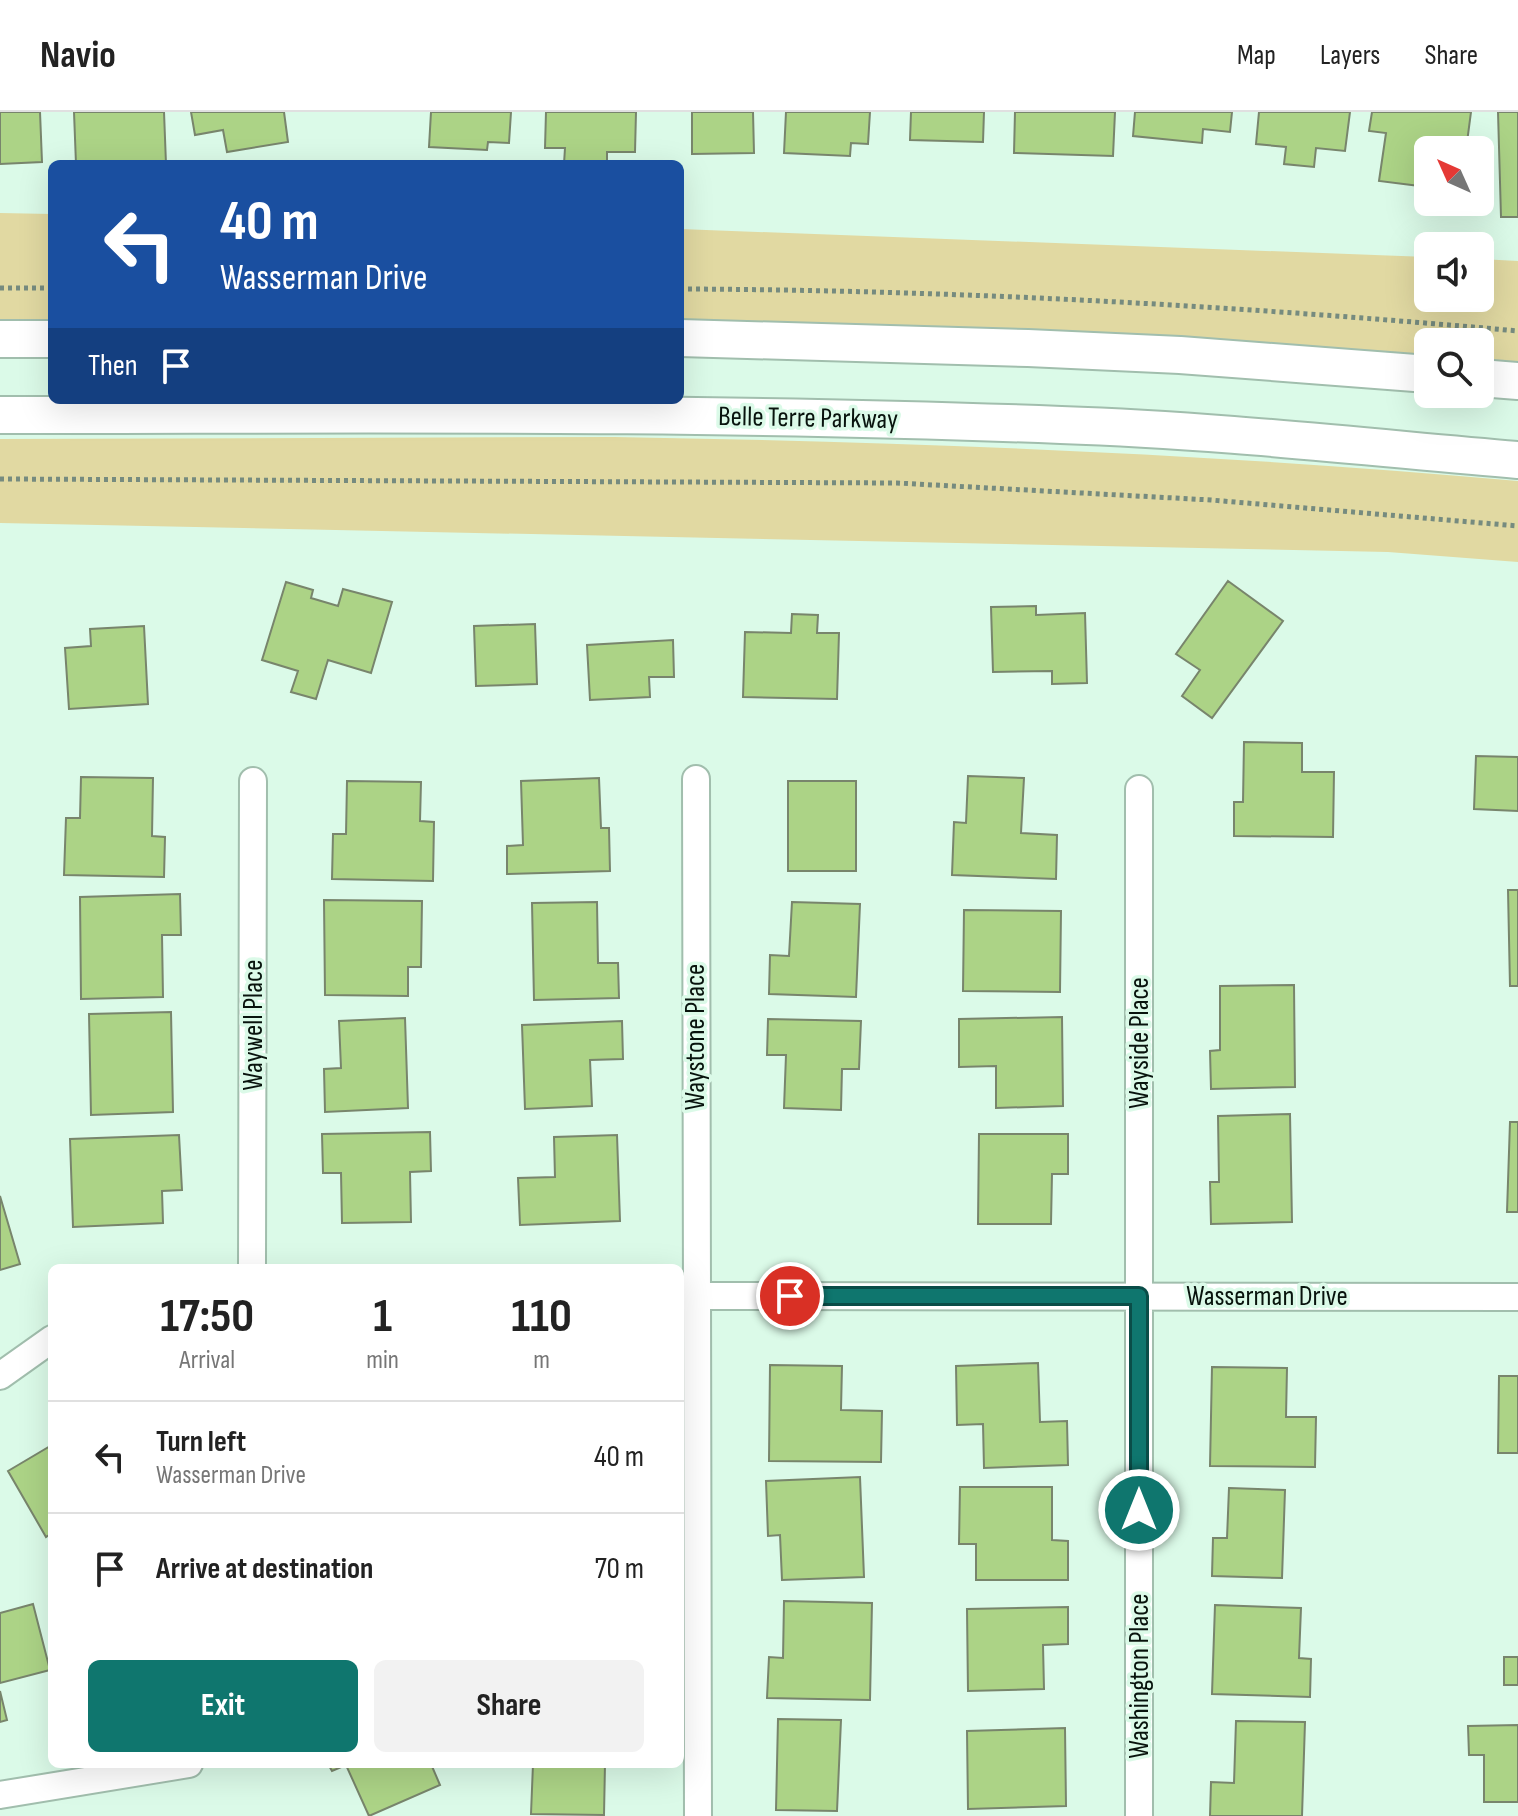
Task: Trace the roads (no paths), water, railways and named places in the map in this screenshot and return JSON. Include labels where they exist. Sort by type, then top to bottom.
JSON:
[{"type":"main road","points":[[684,338],[1089,351],[1414,373]]},
{"type":"main road","points":[[0,339],[48,339]]},
{"type":"main road","points":[[1494,379],[1518,381]]},
{"type":"main road","name":"Belle Terre Parkway","points":[[0,415],[623,416],[972,422],[1189,432],[1518,460]]},
{"type":"street","name":"Waystone Place","points":[[696,779],[688,1296],[698,1816]]},
{"type":"street","name":"Waywell Place","points":[[252,1264],[253,781]]},
{"type":"street","name":"Wayside Place","points":[[1139,789],[1139,1296]]},
{"type":"street","name":"Wasserman Drive","points":[[688,1296],[1518,1297]]},
{"type":"street","name":"Washington Place","points":[[1139,1296],[1139,1816]]},
{"type":"street","points":[[0,1376],[48,1342]]},
{"type":"street","points":[[0,1795],[165,1768]]}]
